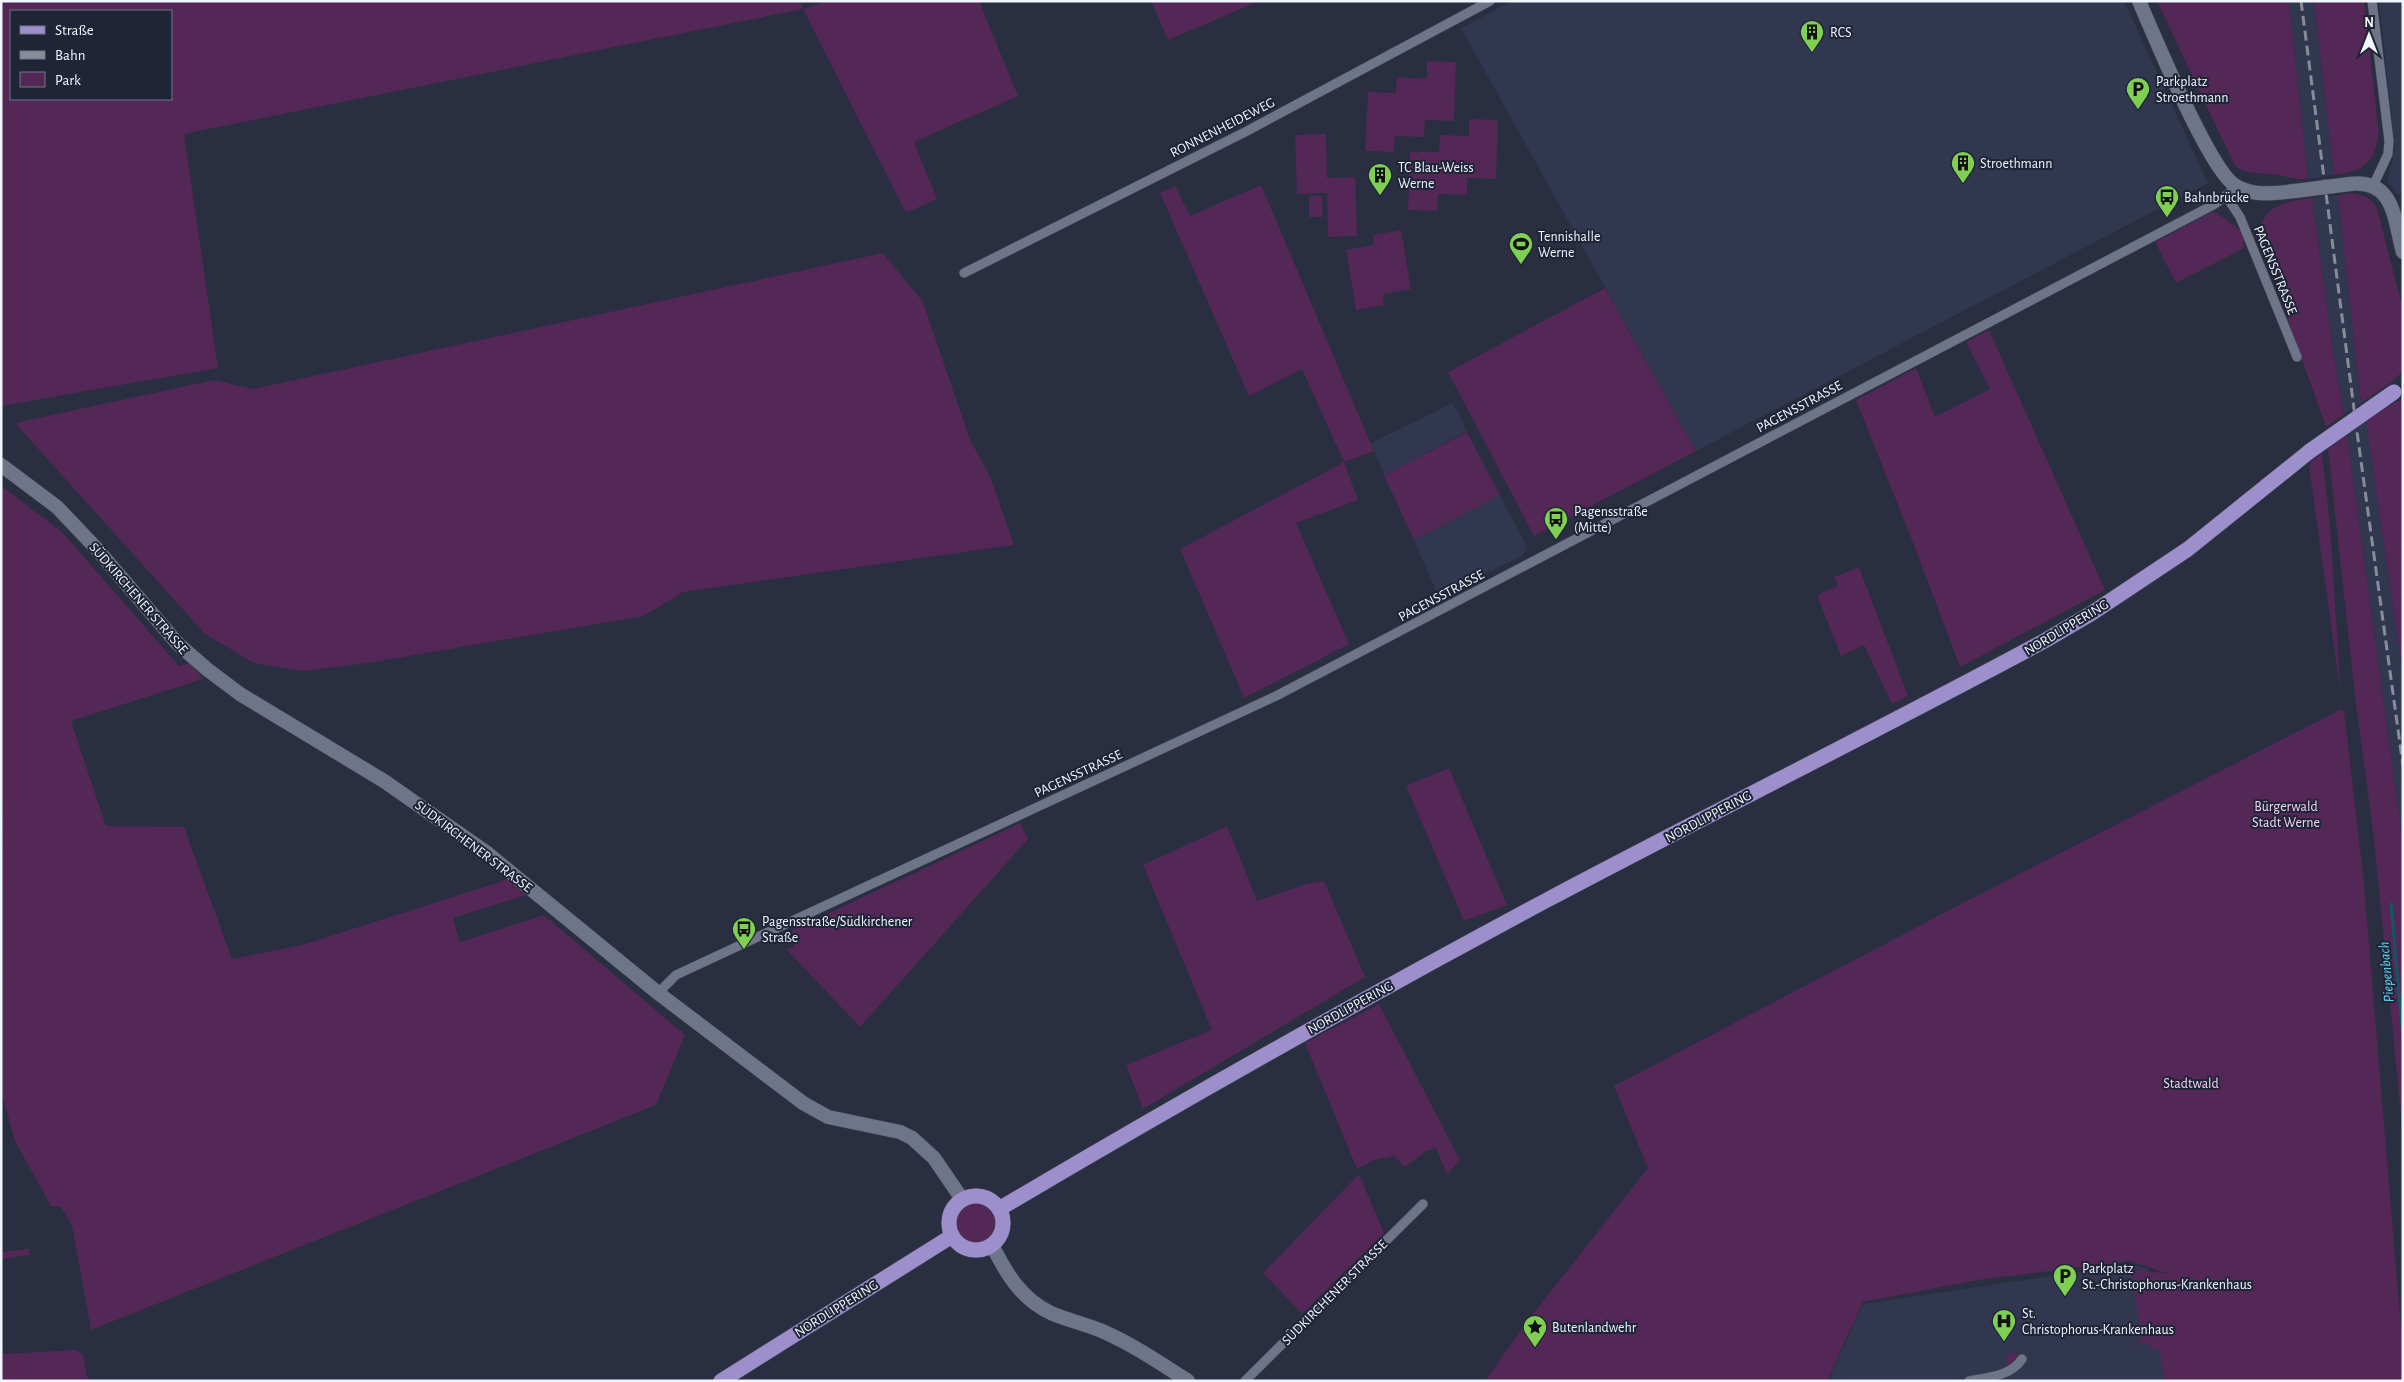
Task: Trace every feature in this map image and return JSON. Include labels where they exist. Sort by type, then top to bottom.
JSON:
[{"type":"main road","name":"NORDLIPPERING","points":[[999,1209],[1147,1121],[1385,988],[1556,896],[2046,640],[2092,613],[2188,549],[2310,450],[2400,388]]},
{"type":"main road","points":[[980,1196],[989,1198],[999,1209],[1003,1221],[1002,1230],[992,1245],[983,1249],[965,1248],[952,1236],[948,1220],[955,1204],[962,1199],[980,1196]]},
{"type":"main road","name":"NORDLIPPERING","points":[[721,1381],[952,1236]]},
{"type":"street","name":"RONNENHEIDEWEG","points":[[964,273],[1247,131],[1490,1]]},
{"type":"street","points":[[2139,1],[2211,154],[2229,181],[2231,191],[2255,194],[2350,184],[2368,184],[2389,200],[2403,252]]},
{"type":"street","points":[[2372,1],[2389,141],[2388,154],[2373,186]]},
{"type":"street","name":"PAGENSSTRASSE","points":[[658,993],[676,975],[1284,692],[2215,204],[2231,191],[2297,357]]},
{"type":"street","name":"SÜDKIRCHENER STRASSE","points":[[1,464],[36,489],[76,526],[192,657],[240,694],[384,781],[487,853],[658,993],[803,1103],[828,1117],[900,1132],[912,1138],[934,1158],[962,1199]]},
{"type":"street","name":"SÜDKIRCHENER STRASSE","points":[[1245,1381],[1424,1204]]},
{"type":"street","points":[[992,1245],[1006,1274],[1032,1303],[1051,1313],[1102,1331],[1153,1358],[1188,1381]]},
{"type":"street","points":[[1970,1381],[2008,1372],[2018,1366],[2022,1359]]},
{"type":"shaded area","points":[[1512,1],[2124,1],[2208,183],[1696,451],[1461,28]]},
{"type":"shaded area","points":[[2289,1],[2314,1],[2334,175],[2308,179]]},
{"type":"shaded area","points":[[2379,1],[2403,1],[2403,192],[2399,195],[2387,181],[2395,150]]},
{"type":"shaded area","points":[[2338,195],[2361,403],[2344,414],[2333,350],[2312,198]]},
{"type":"shaded area","points":[[1453,403],[1467,431],[1384,475],[1371,443]]},
{"type":"shaded area","points":[[2366,421],[2403,675],[2403,844],[2347,435]]},
{"type":"shaded area","points":[[1500,495],[1527,547],[1522,556],[1438,596],[1414,540]]},
{"type":"shaded area","name":"St. Christophorus-Krankenhaus","points":[[2130,1264],[2147,1268],[2170,1381],[1828,1381],[1863,1304]]},
{"type":"green space","points":[[1,1],[801,1],[803,9],[184,134],[218,368],[1,406]]},
{"type":"green space","points":[[827,1],[979,1],[1018,96],[914,142],[937,199],[906,213],[803,9]]},
{"type":"green space","points":[[1151,1],[1259,1],[1168,40]]},
{"type":"green space","points":[[2157,1],[2289,1],[2308,179],[2250,172],[2235,166]]},
{"type":"green space","points":[[2314,1],[2364,1],[2379,134],[2374,152],[2366,164],[2353,171],[2334,175]]},
{"type":"green space","points":[[1427,61],[1456,62],[1454,121],[1425,120],[1424,137],[1395,136],[1394,152],[1365,151],[1368,92],[1396,93],[1397,77],[1427,79]]},
{"type":"green space","points":[[1469,119],[1498,120],[1496,179],[1467,178],[1467,195],[1438,194],[1437,211],[1408,210],[1410,152],[1439,152],[1440,135],[1469,136]]},
{"type":"green space","points":[[1326,134],[1327,178],[1355,177],[1357,236],[1328,237],[1327,193],[1297,194],[1295,135]]},
{"type":"green space","points":[[1261,185],[1374,451],[1344,462],[1302,369],[1249,396],[1160,193],[1175,186],[1190,216]]},
{"type":"green space","points":[[2351,193],[2367,197],[2377,209],[2403,309],[2403,371],[2393,381],[2361,403],[2338,195]]},
{"type":"green space","points":[[1309,196],[1322,196],[1323,217],[1309,217]]},
{"type":"green space","points":[[2312,198],[2333,350],[2344,414],[2326,427],[2260,241],[2261,229],[2268,213],[2283,204]]},
{"type":"green space","points":[[2214,211],[2243,232],[2244,248],[2176,283],[2155,242]]},
{"type":"green space","points":[[1401,230],[1411,289],[1383,294],[1384,305],[1356,310],[1346,250],[1374,245],[1373,235]]},
{"type":"green space","points":[[883,253],[923,302],[970,440],[990,476],[1014,545],[683,592],[644,616],[368,663],[304,671],[254,663],[205,634],[15,423],[214,380],[253,389]]},
{"type":"green space","points":[[1605,288],[1696,451],[1534,536],[1448,372]]},
{"type":"green space","points":[[1989,330],[2105,590],[1960,667],[1856,400],[1916,368],[1935,417],[1990,389],[1966,342]]},
{"type":"green space","points":[[2403,400],[2403,675],[2366,421],[2395,402]]},
{"type":"green space","points":[[1467,432],[1500,495],[1414,540],[1384,475]]},
{"type":"green space","points":[[2347,435],[2403,844],[2403,1136],[2374,839],[2355,696],[2328,449]]},
{"type":"green space","points":[[2322,453],[2330,525],[2341,696],[2309,466],[2311,461]]},
{"type":"green space","points":[[1344,462],[1358,500],[1296,523],[1349,644],[1244,698],[1180,549]]},
{"type":"green space","points":[[1,486],[62,532],[179,666],[190,663],[203,679],[71,721],[106,826],[184,827],[232,959],[302,945],[509,879],[526,895],[453,918],[460,942],[544,915],[685,1035],[656,1105],[91,1330],[72,1226],[61,1207],[51,1206],[15,1141],[3,1098]]},
{"type":"green space","points":[[1859,567],[1908,696],[1892,704],[1864,645],[1841,656],[1817,595],[1838,586],[1834,577]]},
{"type":"green space","name":"Stadtwald","points":[[2340,710],[2344,711],[2363,874],[2403,1352],[2403,1381],[2165,1381],[2159,1349],[2151,1350],[2149,1343],[2138,1345],[2138,1341],[2142,1338],[2131,1269],[2169,1274],[2130,1261],[1978,1280],[1863,1302],[1827,1381],[1485,1381],[1529,1319],[1648,1168],[1614,1086],[1978,895]]},
{"type":"green space","points":[[1449,768],[1507,905],[1464,921],[1406,786]]},
{"type":"green space","points":[[1020,823],[1028,839],[860,1027],[786,949],[795,946],[789,932]]},
{"type":"green space","points":[[1227,826],[1257,901],[1302,885],[1324,881],[1365,977],[1143,1109],[1126,1065],[1212,1030],[1143,865]]},
{"type":"green space","points":[[1379,1004],[1460,1160],[1447,1174],[1436,1148],[1426,1151],[1405,1167],[1394,1156],[1374,1160],[1357,1169],[1305,1043]]},
{"type":"green space","points":[[1359,1174],[1384,1233],[1302,1314],[1263,1273]]},
{"type":"green space","points":[[976,1202],[991,1208],[997,1223],[991,1238],[976,1244],[961,1238],[955,1223],[961,1208]]},
{"type":"green space","points":[[29,1249],[29,1255],[1,1259],[1,1252]]},
{"type":"green space","points":[[76,1350],[83,1355],[88,1381],[1,1381],[1,1354]]},
{"type":"green space","points":[[2016,1352],[2017,1359],[2011,1366],[2001,1369],[2000,1367],[2008,1366],[2006,1354]]},
{"type":"waterway","name":"Piepenbach","points":[[2391,904],[2403,1039]]},
{"type":"railway","points":[[2301,1],[2403,766]]},
{"type":"place","name":"RCS","points":[[1812,53]]},
{"type":"place","name":"Parkplatz Stroethmann","points":[[2138,110]]},
{"type":"place","name":"Stroethmann","points":[[1963,184]]},
{"type":"place","name":"TC Blau-Weiss Werne","points":[[1380,196]]},
{"type":"place","name":"Bahnbrücke","points":[[2167,218]]},
{"type":"place","name":"Tennishalle Werne","points":[[1521,265]]},
{"type":"place","name":"Pagensstraße (Mitte)","points":[[1556,540]]},
{"type":"place","name":"Pagensstraße/Südkirchener Straße","points":[[744,950]]},
{"type":"place","name":"Parkplatz St.-Christophorus-Krankenhaus","points":[[2065,1297]]},
{"type":"place","name":"St. Christophorus-Krankenhaus","points":[[2004,1342]]},
{"type":"place","name":"Butenlandwehr","points":[[1535,1348]]},
{"type":"park label","name":"Bürgerwald Stadt Werne","points":[[2286,814]]}]
